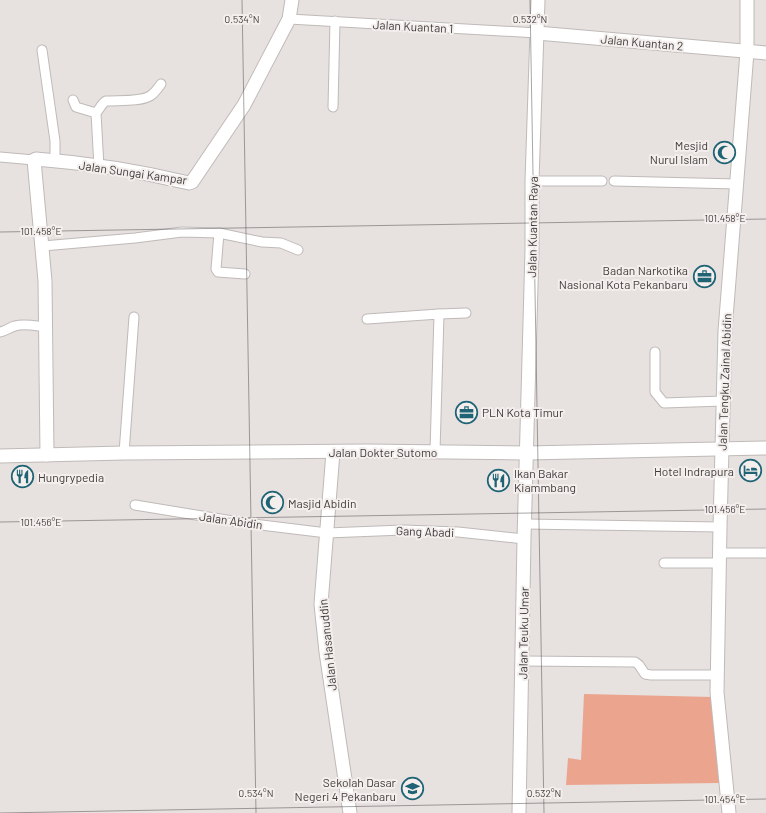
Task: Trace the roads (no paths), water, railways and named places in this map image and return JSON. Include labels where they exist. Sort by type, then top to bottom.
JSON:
[{"type":"street","name":"Jalan Sungai Kampar","points":[[34,160],[55,161],[99,167],[189,183],[192,182],[244,105],[289,19],[292,0]]},
{"type":"street","name":"Jalan Kuantan Raya","points":[[527,453],[532,250],[532,181],[538,0]]},
{"type":"street","name":"Jalan Tengku Zainal Abidin","points":[[729,813],[717,692],[720,527],[725,330],[746,52],[747,0]]},
{"type":"street","name":"Jalan Kuantan 1","points":[[289,19],[538,33]]},
{"type":"street","points":[[333,107],[335,21]]},
{"type":"street","name":"Jalan Kuantan 2","points":[[538,33],[766,53]]},
{"type":"street","points":[[42,50],[55,141],[55,161]]},
{"type":"street","points":[[99,167],[96,113],[104,102],[138,99],[150,96],[156,91],[160,84]]},
{"type":"street","points":[[73,100],[76,107],[96,113]]},
{"type":"street","points":[[0,157],[34,160],[45,281],[47,455]]},
{"type":"street","points":[[532,181],[602,181]]},
{"type":"street","points":[[614,181],[737,184]]},
{"type":"street","points":[[43,246],[135,238],[182,232],[219,232],[262,242],[281,243],[298,250]]},
{"type":"street","points":[[219,232],[216,269],[218,272],[245,274]]},
{"type":"street","points":[[367,319],[466,313]]},
{"type":"street","points":[[435,451],[439,314]]},
{"type":"street","points":[[124,453],[134,318]]},
{"type":"street","points":[[0,332],[5,332],[14,326],[21,325],[45,327]]},
{"type":"street","points":[[655,352],[655,392],[664,403],[723,401]]},
{"type":"street","name":"Jalan Dokter Sutomo","points":[[0,456],[124,453],[435,451],[527,453],[766,448]]},
{"type":"street","name":"Jalan Hasanuddin","points":[[334,452],[321,604],[326,652],[350,813]]},
{"type":"street","name":"Jalan Teuku Umar","points":[[519,813],[523,661],[524,524],[527,453]]},
{"type":"street","name":"Jalan Abidin","points":[[135,505],[245,523],[326,533]]},
{"type":"street","points":[[524,524],[720,527]]},
{"type":"street","name":"Gang Abadi","points":[[326,533],[403,530],[458,532],[524,539]]},
{"type":"street","points":[[664,563],[766,553]]},
{"type":"street","points":[[523,661],[635,662],[645,674],[651,675],[717,675]]},
{"type":"place","name":"Mesjid Nurul Islam","points":[[724,152]]},
{"type":"place","name":"Badan Narkotika Nasional Kota Pekanbaru","points":[[704,277]]},
{"type":"place","name":"PLN Kota Timur","points":[[467,412]]},
{"type":"place","name":"Hotel Indrapura","points":[[750,471]]},
{"type":"place","name":"Hungrypedia","points":[[22,477]]},
{"type":"place","name":"Ikan Bakar Kiammbang","points":[[498,480]]},
{"type":"place","name":"Masjid Abidin","points":[[272,503]]},
{"type":"place","name":"Sekolah Dasar Negeri 4 Pekanbaru","points":[[412,789]]}]
